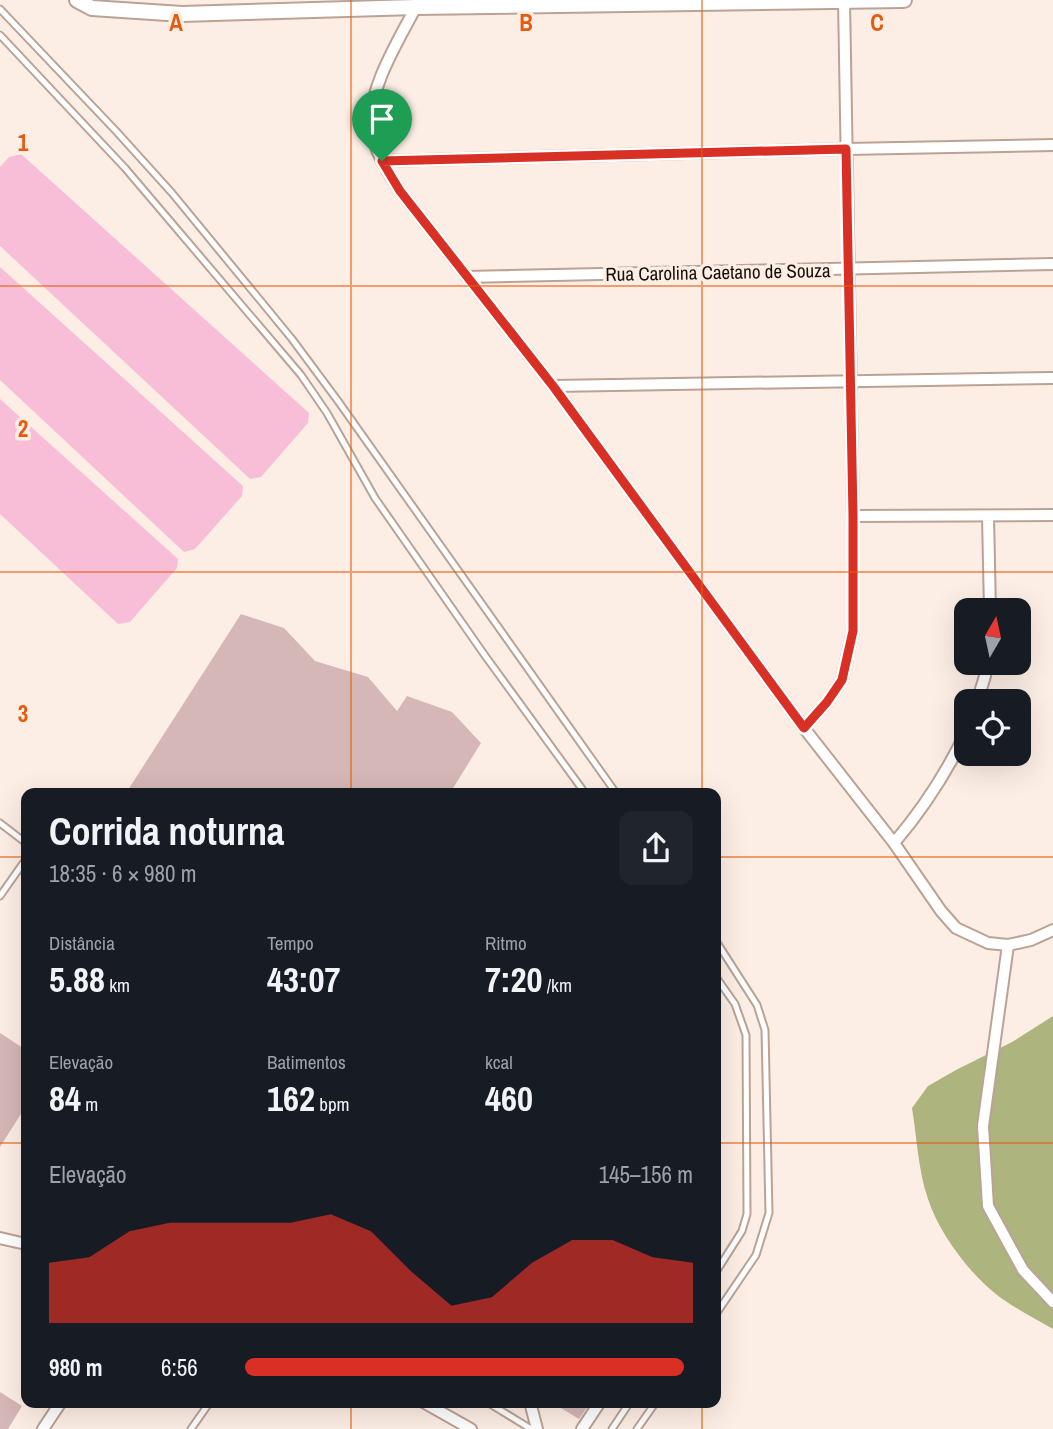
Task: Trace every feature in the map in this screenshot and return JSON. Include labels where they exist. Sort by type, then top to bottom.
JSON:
[{"type":"street","points":[[77,0],[92,8],[182,14],[417,4],[904,0]]},
{"type":"street","points":[[804,728],[842,680],[853,631],[844,1]]},
{"type":"street","points":[[417,4],[376,89],[372,107],[371,128],[382,161],[400,191],[553,386],[804,728],[894,843],[956,929],[988,943],[1008,945],[1031,940],[1053,930]]},
{"type":"street","points":[[382,161],[1053,145]]},
{"type":"street","name":"Rua Carolina Caetano de Souza","points":[[467,277],[1053,264]]},
{"type":"street","points":[[553,386],[1053,378]]},
{"type":"street","points":[[853,516],[1053,515]]},
{"type":"street","points":[[988,516],[990,598]]},
{"type":"street","points":[[894,843],[954,759]]},
{"type":"street","points":[[1008,945],[982,1126],[988,1206],[1023,1270],[1053,1302]]},
{"type":"street","points":[[0,1238],[21,1243]]},
{"type":"street","points":[[43,1429],[57,1408]]},
{"type":"street","points":[[434,1408],[471,1429]]},
{"type":"street","points":[[532,1408],[537,1429]]},
{"type":"street","points":[[582,1429],[596,1408]]},
{"type":"lane","points":[[0,9],[172,192],[292,339],[612,788]]},
{"type":"lane","points":[[0,35],[125,168],[302,375],[327,413],[375,498],[581,788]]},
{"type":"lane","points":[[0,823],[21,839]]},
{"type":"lane","points":[[0,897],[21,866]]},
{"type":"lane","points":[[721,949],[757,1005],[765,1030],[769,1213],[756,1255],[721,1307]]},
{"type":"lane","points":[[721,984],[735,1004],[746,1035],[747,1214],[742,1231],[721,1264]]},
{"type":"lane","points":[[191,1429],[206,1408]]},
{"type":"lane","points":[[497,1408],[531,1429]]},
{"type":"lane","points":[[612,1429],[626,1408]]},
{"type":"lane","points":[[637,1429],[652,1408]]},
{"type":"green space","points":[[1053,1016],[1053,1329],[1017,1309],[986,1286],[947,1239],[933,1212],[925,1188],[912,1108],[928,1086],[1012,1042]]},
{"type":"shaded area","points":[[21,154],[309,413],[308,423],[261,477],[250,479],[0,246],[0,167],[9,157]]},
{"type":"shaded area","points":[[0,267],[243,486],[242,496],[195,549],[184,552],[0,380]]},
{"type":"shaded area","points":[[0,399],[178,559],[177,568],[130,622],[118,624],[0,514]]},
{"type":"building","points":[[241,614],[284,628],[315,661],[368,677],[397,711],[407,696],[452,712],[481,743],[453,788],[129,788]]},
{"type":"building","points":[[0,1033],[21,1047],[21,1114],[0,1147]]},
{"type":"building","points":[[0,1392],[21,1408],[8,1429],[0,1429]]},
{"type":"building","points":[[561,1408],[587,1408],[579,1419]]},
{"type":"route","points":[[846,149],[853,631],[842,680],[804,728],[553,386],[400,191],[382,161],[846,149]]}]
